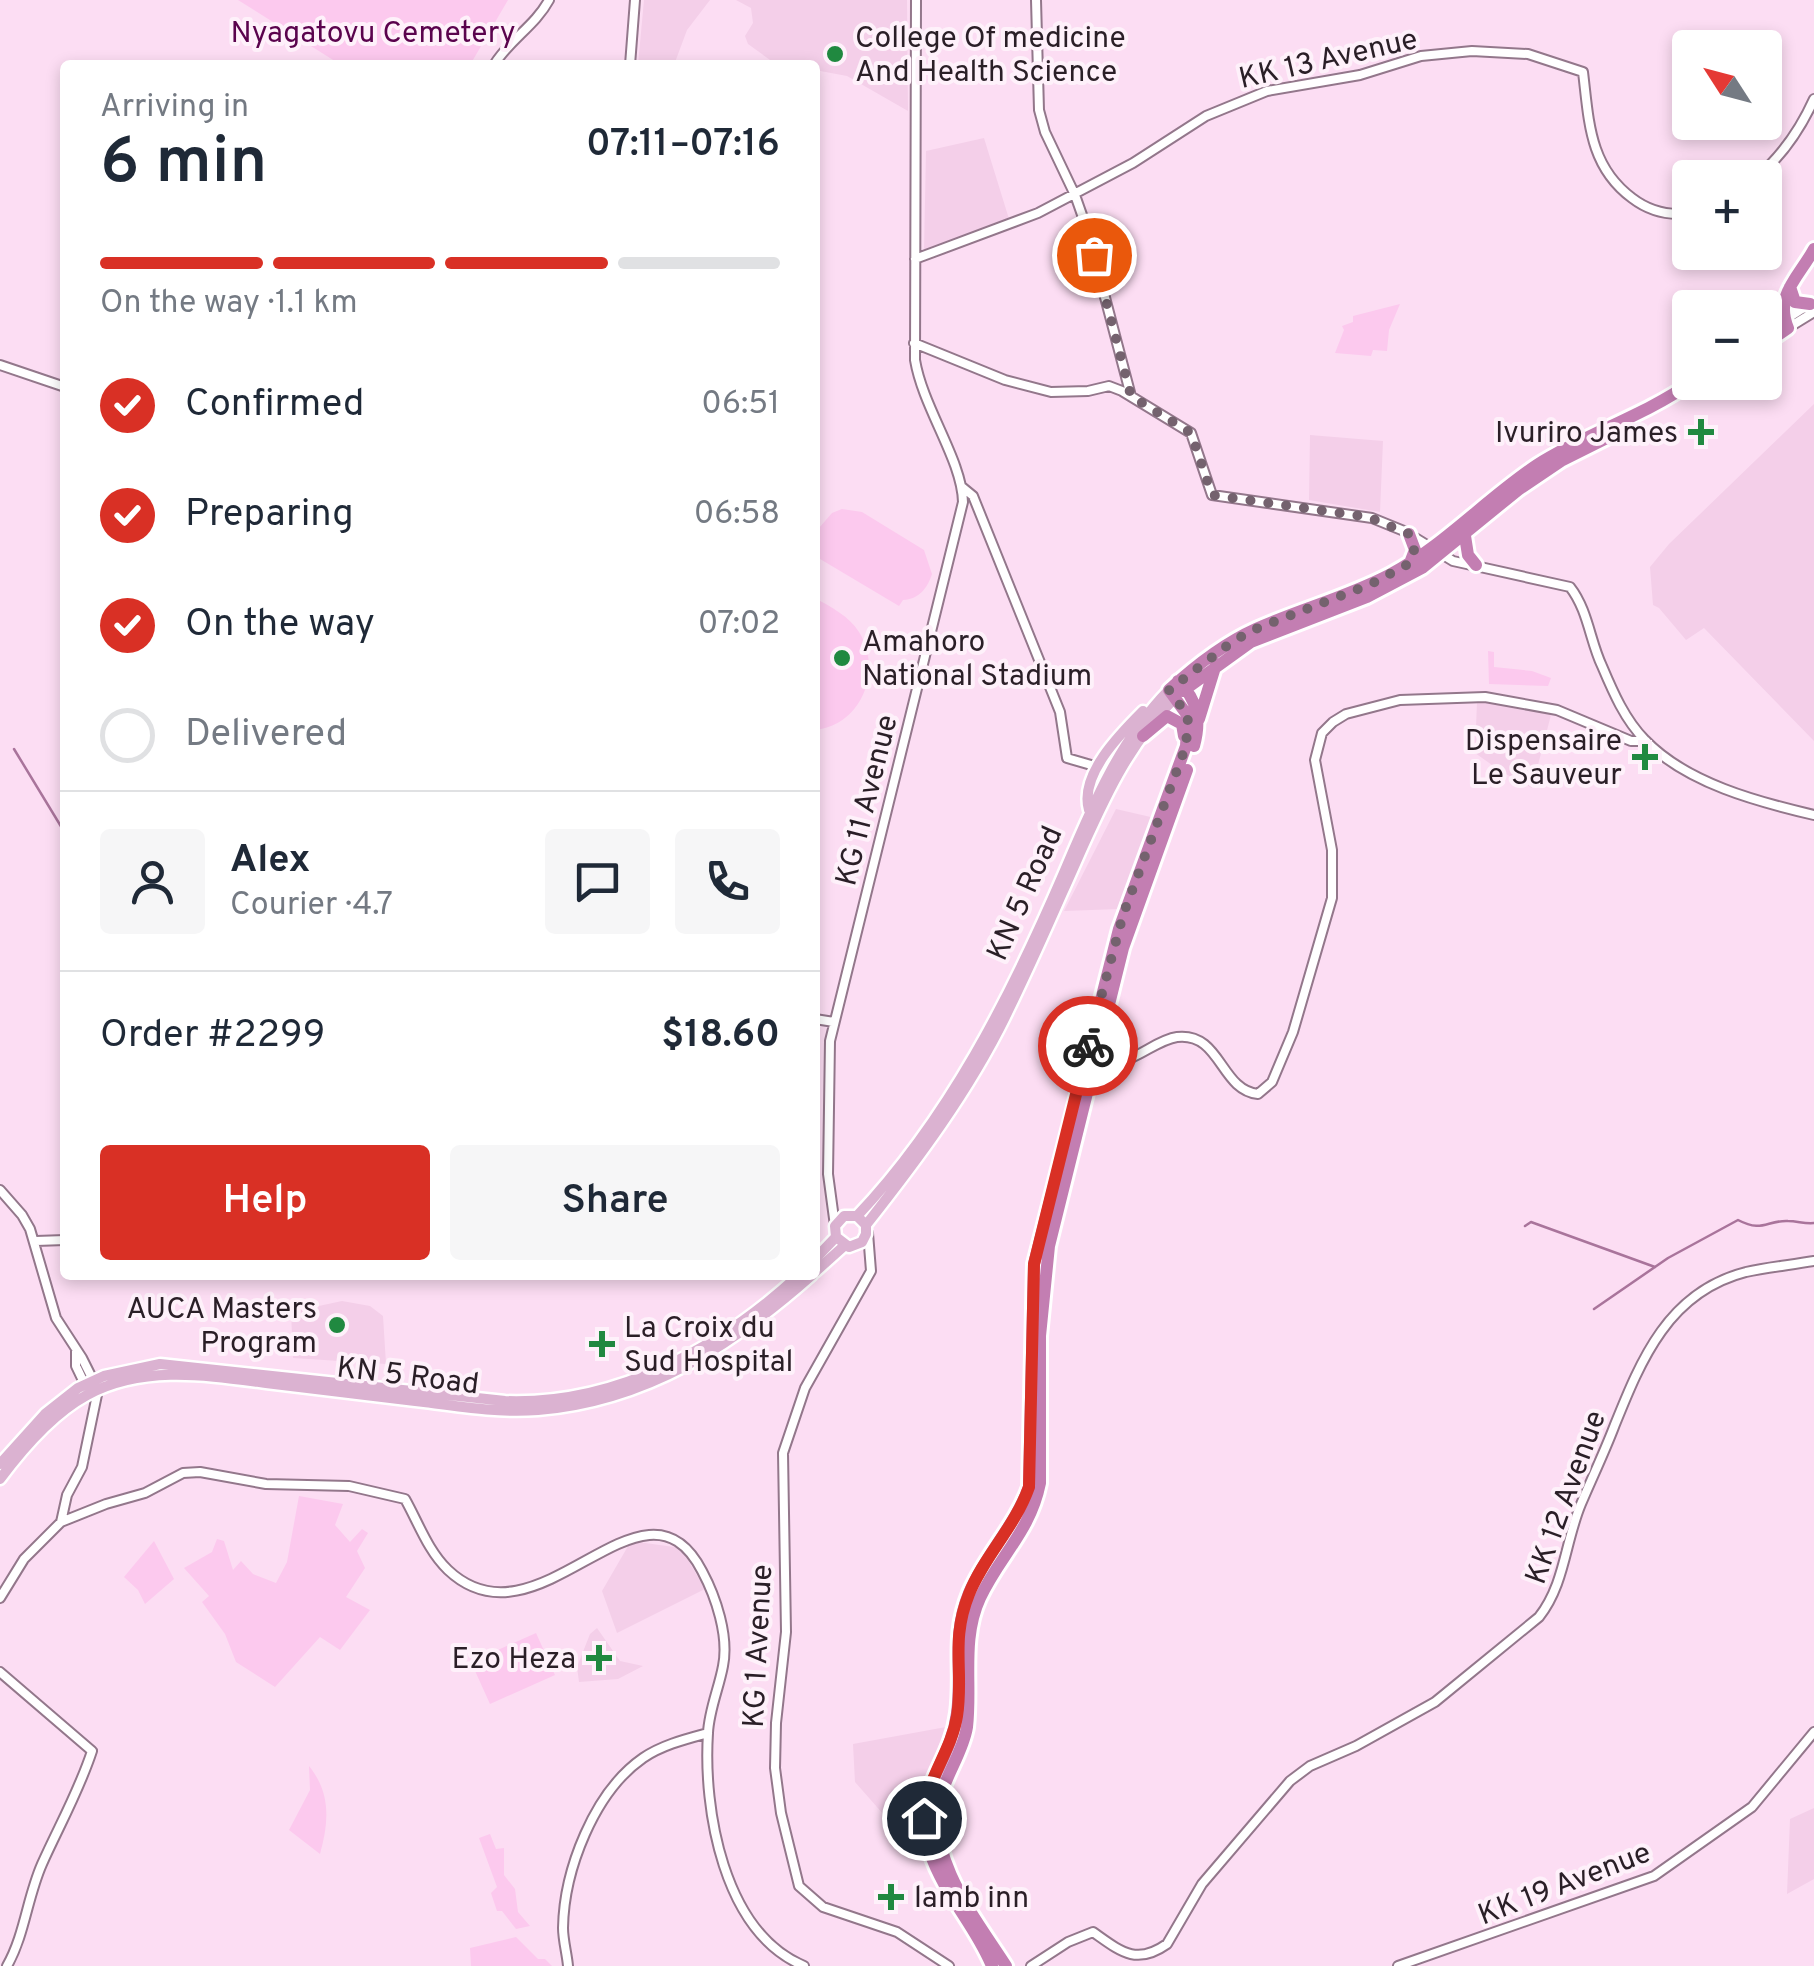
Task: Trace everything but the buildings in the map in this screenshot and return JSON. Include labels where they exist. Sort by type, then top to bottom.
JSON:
[{"type":"highway","points":[[1784,326],[1783,303],[1790,284],[1814,249]]},
{"type":"highway","points":[[1784,326],[1778,309],[1782,289],[1814,249]]},
{"type":"highway","points":[[1790,284],[1792,300],[1813,306]]},
{"type":"highway","points":[[1437,551],[1552,456],[1672,395]]},
{"type":"highway","points":[[1437,551],[1465,536],[1518,490],[1561,460],[1655,416],[1679,400]]},
{"type":"highway","points":[[1409,534],[1414,550],[1410,563]]},
{"type":"highway","points":[[1465,536],[1468,555],[1476,565]]},
{"type":"highway","name":"KN 5 Road","points":[[1177,689],[1232,642],[1253,630],[1371,584],[1437,551]]},
{"type":"highway","name":"KN 5 Road","points":[[1177,689],[1251,642],[1382,590],[1437,551]]},
{"type":"highway","points":[[1040,1263],[1093,1070],[1128,916],[1172,816],[1216,664]]},
{"type":"highway","points":[[1177,689],[1199,719]]},
{"type":"highway","points":[[992,1966],[989,1948],[942,1853],[936,1817],[966,1730],[967,1671],[975,1612],[992,1577],[1026,1527],[1036,1500],[1040,1465],[1040,1263],[1128,916],[1186,746],[1190,720],[1177,689]]},
{"type":"highway","points":[[1142,736],[1162,718],[1172,716],[1182,724],[1186,746]]},
{"type":"highway","points":[[989,1948],[1006,1966]]},
{"type":"main road","points":[[497,60],[549,0]]},
{"type":"main road","points":[[630,60],[635,0]]},
{"type":"main road","name":"KG 11 Avenue","points":[[838,1236],[830,1202],[830,1054],[834,1022],[963,502],[962,486],[924,397],[914,343],[916,0]]},
{"type":"main road","points":[[1036,0],[1038,102],[1045,132],[1076,195],[1131,396]]},
{"type":"main road","name":"KK 13 Avenue","points":[[915,259],[966,238],[1013,225],[1076,195],[1206,116],[1267,90],[1360,75],[1421,56],[1504,51],[1528,54],[1583,72],[1591,139],[1609,177],[1635,201],[1672,214]]},
{"type":"main road","points":[[1773,160],[1786,147],[1814,99]]},
{"type":"main road","points":[[1784,326],[1813,306]]},
{"type":"main road","points":[[914,343],[1005,380],[1051,392],[1088,392],[1109,386],[1131,396],[1191,433],[1212,495],[1368,517],[1409,534],[1453,561],[1572,589],[1614,694],[1646,742],[1696,775],[1814,816]]},
{"type":"main road","points":[[1,366],[60,385]]},
{"type":"main road","points":[[962,486],[973,496],[1060,712],[1067,758],[1098,767]]},
{"type":"main road","name":"KN 5 Road","points":[[853,1215],[886,1185],[970,1062],[1055,891],[1089,810],[1126,745],[1156,703],[1177,689]]},
{"type":"main road","name":"KN 5 Road","points":[[866,1227],[970,1080],[1004,1019],[1105,798],[1142,736],[1177,689]]},
{"type":"main road","points":[[1093,1070],[1134,1057],[1174,1037],[1185,1037],[1208,1046],[1234,1084],[1248,1092],[1258,1094],[1272,1082],[1293,1032],[1332,898],[1334,872],[1327,813],[1315,760],[1322,733],[1346,714],[1400,700],[1484,698],[1541,706],[1631,741],[1646,742]]},
{"type":"main road","points":[[1089,810],[1087,791],[1098,767],[1138,715],[1156,703]]},
{"type":"main road","points":[[820,1019],[834,1022]]},
{"type":"main road","points":[[0,1190],[22,1215],[36,1241],[56,1318],[76,1351],[76,1366],[92,1390],[82,1468],[67,1495],[61,1522]]},
{"type":"main road","points":[[830,1202],[866,1227],[872,1255]]},
{"type":"main road","points":[[820,1254],[838,1236],[840,1218],[853,1215]]},
{"type":"main road","points":[[858,1245],[865,1238],[866,1227]]},
{"type":"main road","points":[[838,1236],[872,1255]]},
{"type":"main road","name":"KN 5 Road","points":[[820,1263],[838,1236]]},
{"type":"main road","points":[[36,1241],[60,1240]]},
{"type":"main road","name":"KG 1 Avenue","points":[[872,1255],[868,1278],[805,1388],[783,1453],[786,1632],[775,1768],[799,1886],[823,1906],[897,1932],[949,1966]]},
{"type":"main road","name":"KK 12 Avenue","points":[[1030,1966],[1068,1942],[1093,1932],[1134,1957],[1160,1950],[1202,1884],[1290,1781],[1310,1766],[1356,1746],[1435,1702],[1539,1617],[1552,1599],[1581,1504],[1640,1363],[1658,1332],[1700,1292],[1744,1273],[1814,1262]]},
{"type":"main road","name":"KN 5 Road","points":[[519,1406],[605,1388],[668,1365],[729,1332],[792,1280]]},
{"type":"main road","name":"KN 5 Road","points":[[0,1464],[45,1414],[92,1390],[147,1376],[180,1373],[484,1410],[575,1405],[636,1388],[696,1362],[746,1330],[805,1280]]},
{"type":"main road","name":"KN 5 Road","points":[[0,1479],[41,1430],[92,1390]]},
{"type":"main road","points":[[0,1598],[24,1559],[61,1522],[145,1493],[190,1471],[266,1484],[349,1486],[405,1499],[446,1569],[479,1590],[500,1594],[553,1579],[634,1536],[662,1534],[686,1548],[700,1567],[716,1602],[724,1656],[708,1733],[710,1814],[727,1878],[774,1947],[804,1966]]},
{"type":"main road","points":[[0,1672],[92,1751],[41,1866],[20,1941],[6,1966]]},
{"type":"main road","name":"KK 19 Avenue","points":[[1398,1966],[1654,1876],[1752,1807],[1814,1732]]},
{"type":"main road","points":[[568,1966],[563,1931],[568,1888],[613,1788],[645,1757],[708,1733]]},
{"type":"shaded area","points":[[644,0],[710,0],[687,30],[676,60],[638,60]]},
{"type":"shaded area","name":"College Of medicine And Health Science","points":[[736,0],[907,0],[908,111],[847,76],[820,71],[820,60],[770,60],[748,44],[745,36],[753,23],[751,8]]},
{"type":"shaded area","points":[[984,138],[1009,219],[924,251],[926,151]]},
{"type":"shaded area","points":[[1814,404],[1814,741],[1704,628],[1686,640],[1653,605],[1650,567]]},
{"type":"shaded area","points":[[1310,435],[1383,441],[1380,512],[1309,500]]},
{"type":"shaded area","points":[[1477,702],[1552,711],[1532,788],[1475,753]]},
{"type":"shaded area","points":[[1116,809],[1155,818],[1119,909],[1064,911]]},
{"type":"shaded area","name":"AUCA Masters Program","points":[[342,1301],[370,1306],[383,1316],[386,1364],[293,1358],[291,1312]]},
{"type":"shaded area","points":[[631,1541],[681,1548],[705,1589],[617,1633],[602,1591]]},
{"type":"shaded area","name":"Ezo Heza","points":[[597,1628],[620,1661],[643,1666],[618,1679],[579,1682],[577,1667],[590,1634]]},
{"type":"shaded area","points":[[946,1727],[922,1786],[916,1812],[918,1831],[906,1840],[855,1782],[853,1744]]},
{"type":"shaded area","points":[[1814,1808],[1814,1879],[1787,1894],[1790,1819]]},
{"type":"green space","name":"Nyagatovu Cemetery","points":[[238,0],[508,0],[473,60],[333,60]]},
{"type":"green space","points":[[1400,304],[1389,330],[1387,351],[1373,350],[1371,356],[1335,353],[1342,326],[1353,322],[1353,316]]},
{"type":"green space","points":[[842,509],[862,512],[924,550],[932,574],[922,592],[903,600],[899,606],[820,559],[820,527],[832,513]]},
{"type":"green space","name":"Amahoro National Stadium","points":[[820,601],[855,626],[869,663],[864,693],[856,707],[831,726],[820,729]]},
{"type":"green space","points":[[1488,651],[1494,652],[1494,667],[1532,671],[1551,678],[1548,686],[1489,684]]},
{"type":"green space","points":[[299,1496],[343,1504],[335,1525],[350,1542],[362,1529],[368,1533],[357,1551],[365,1568],[346,1597],[370,1610],[340,1650],[320,1637],[275,1687],[236,1662],[225,1634],[202,1602],[209,1596],[184,1568],[212,1552],[217,1539],[224,1541],[233,1570],[241,1561],[253,1574],[276,1583],[287,1562]]},
{"type":"green space","points":[[154,1541],[174,1579],[145,1604],[138,1590],[124,1577]]},
{"type":"green space","points":[[536,1633],[555,1675],[490,1704],[471,1662]]},
{"type":"green space","points":[[309,1766],[325,1797],[320,1854],[289,1830],[310,1790]]},
{"type":"green space","points":[[490,1834],[496,1849],[504,1848],[504,1875],[515,1889],[518,1912],[530,1926],[516,1929],[502,1911],[497,1911],[491,1893],[497,1887],[479,1838]]},
{"type":"green space","points":[[516,1937],[538,1959],[545,1959],[552,1966],[471,1966],[470,1948]]},
{"type":"waterway","points":[[14,749],[60,825]]},
{"type":"waterway","points":[[1594,1309],[1668,1258],[1738,1220],[1759,1226],[1781,1221],[1814,1223]]},
{"type":"waterway","points":[[1525,1226],[1531,1222],[1655,1267]]},
{"type":"way so far","points":[[1088,1046],[1123,915],[1186,746],[1188,716],[1169,690],[1253,630],[1371,584],[1410,563],[1414,556],[1409,534],[1372,518],[1212,495],[1191,433],[1131,396],[1094,255]]},
{"type":"place","name":"College Of medicine And Health Science","points":[[835,54]]},
{"type":"place","name":"Ivuriro James","points":[[1701,432]]},
{"type":"place","name":"Amahoro National Stadium","points":[[842,658]]},
{"type":"place","name":"Dispensaire Le Sauveur","points":[[1645,757]]},
{"type":"place","name":"AUCA Masters Program","points":[[337,1325]]},
{"type":"place","name":"La Croix du Sud Hospital","points":[[602,1344]]},
{"type":"place","name":"Ezo Heza","points":[[599,1658]]},
{"type":"place","name":"lamb inn","points":[[891,1897]]},
{"type":"route","points":[[924,1818],[928,1788],[958,1714],[956,1650],[960,1615],[979,1573],[1018,1516],[1029,1487],[1034,1264],[1088,1046]]}]
